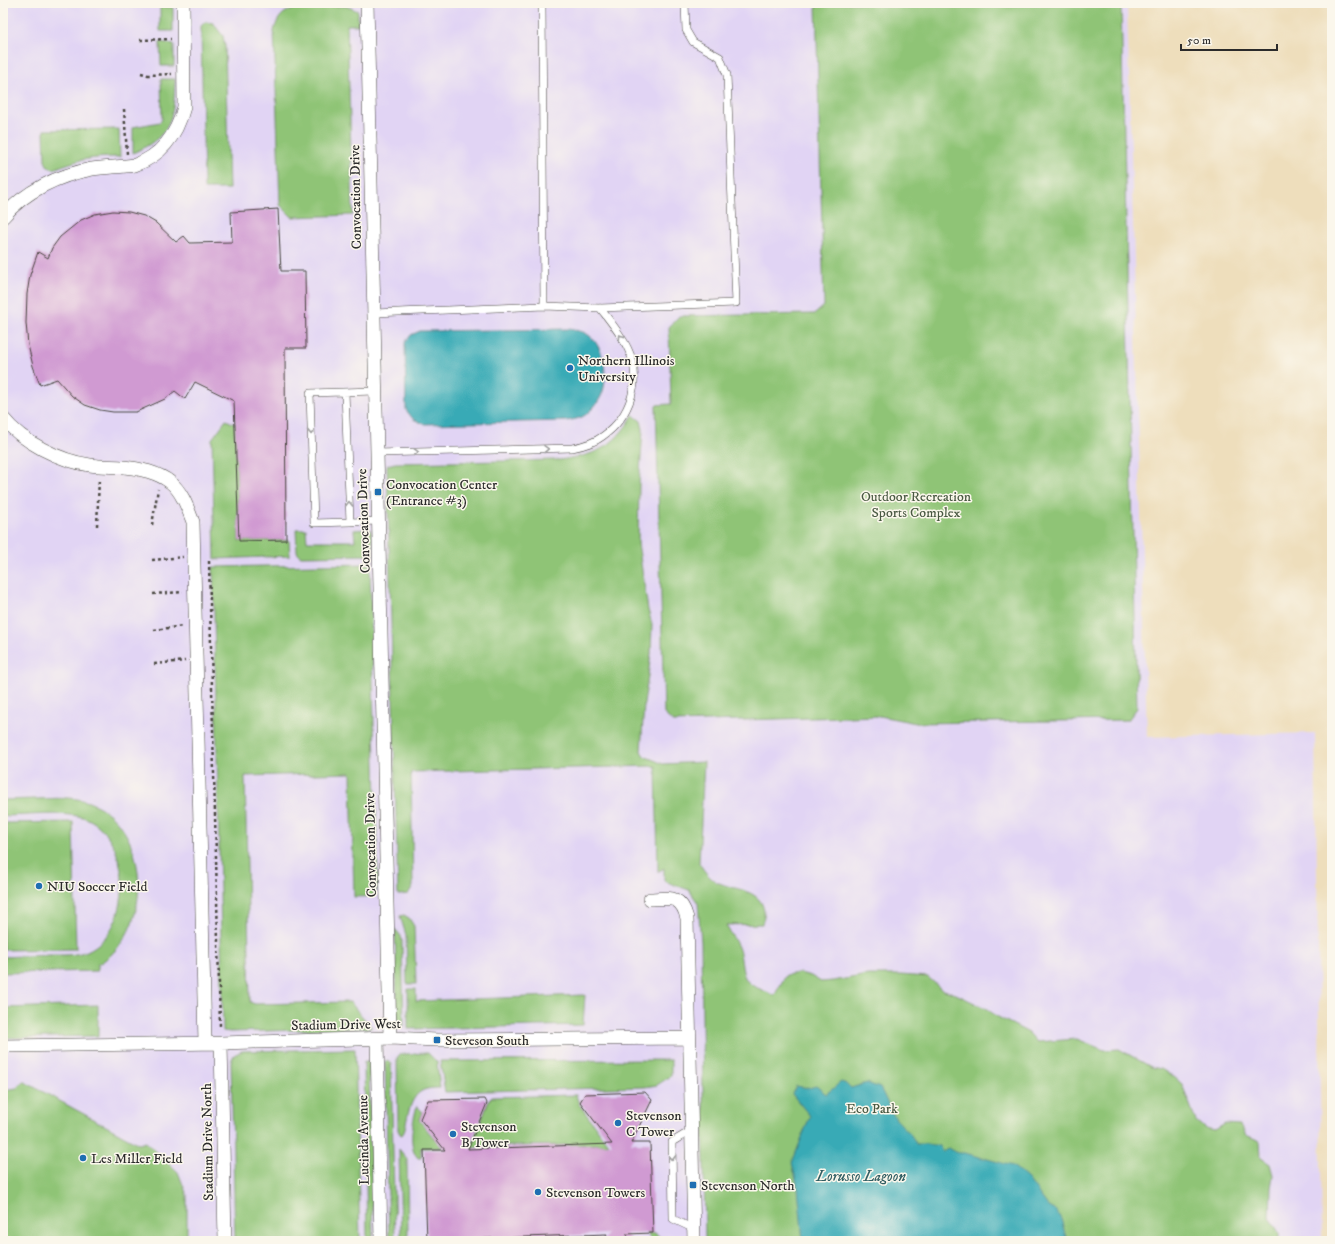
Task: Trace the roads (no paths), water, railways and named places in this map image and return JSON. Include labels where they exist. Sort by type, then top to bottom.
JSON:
[{"type":"street","points":[[3,217],[21,200],[42,186],[59,178],[90,169],[142,163],[167,144],[181,121],[184,107],[183,3]]},
{"type":"street","name":"Convocation Drive","points":[[367,3],[379,521],[383,1038]]},
{"type":"street","points":[[3,418],[24,437],[57,456],[89,465],[125,467],[158,475],[171,483],[179,493],[188,508],[193,522],[205,1043]]},
{"type":"street","points":[[650,899],[670,899],[678,901],[684,906],[687,918],[694,1235]]},
{"type":"street","name":"Stadium Drive West","points":[[3,1046],[221,1043],[383,1038],[437,1040],[690,1038]]},
{"type":"street","name":"Lucinda Avenue","points":[[381,1241],[383,1038]]},
{"type":"street","name":"Stadium Drive North","points":[[221,1043],[225,1241]]},
{"type":"lane","points":[[542,3],[544,306]]},
{"type":"lane","points":[[374,313],[544,306],[600,308],[736,303],[727,75],[720,57],[693,42],[686,30],[685,3]]},
{"type":"lane","points":[[377,453],[572,448],[588,444],[602,437],[613,429],[622,418],[632,395],[634,370],[629,350],[622,337],[600,308]]},
{"type":"lane","points":[[375,391],[310,393],[314,522],[379,521]]},
{"type":"lane","points":[[345,392],[350,522]]},
{"type":"lane","points":[[692,1130],[672,1142],[673,1219],[694,1235]]},
{"type":"water","points":[[569,329],[583,332],[593,339],[598,345],[604,361],[605,379],[601,397],[591,410],[582,417],[567,421],[424,424],[413,419],[406,410],[405,343],[411,335],[420,331]]},
{"type":"water","name":"Lorusso Lagoon","points":[[841,1082],[847,1084],[851,1088],[867,1083],[880,1088],[894,1116],[910,1134],[916,1144],[939,1146],[942,1151],[948,1148],[958,1153],[965,1153],[1013,1166],[1028,1179],[1048,1206],[1056,1211],[1061,1219],[1067,1241],[803,1241],[798,1188],[792,1163],[810,1116],[792,1094],[796,1086],[809,1088],[816,1086],[826,1094]]},
{"type":"place","name":"Northern Illinois University","points":[[570,368]]},
{"type":"place","name":"Convocation Center (Entrance #3)","points":[[378,492]]},
{"type":"place","name":"NIU Soccer Field","points":[[39,886]]},
{"type":"place","name":"Steveson South","points":[[437,1040]]},
{"type":"place","name":"Stevenson C Tower","points":[[618,1123]]},
{"type":"place","name":"Stevenson B Tower","points":[[453,1134]]},
{"type":"place","name":"Les Miller Field","points":[[83,1158]]},
{"type":"place","name":"Stevenson North","points":[[693,1185]]},
{"type":"place","name":"Stevenson Towers","points":[[538,1192]]},
{"type":"park label","name":"Outdoor Recreation Sports Complex","points":[[916,504]]},
{"type":"park label","name":"Eco Park","points":[[872,1108]]}]
